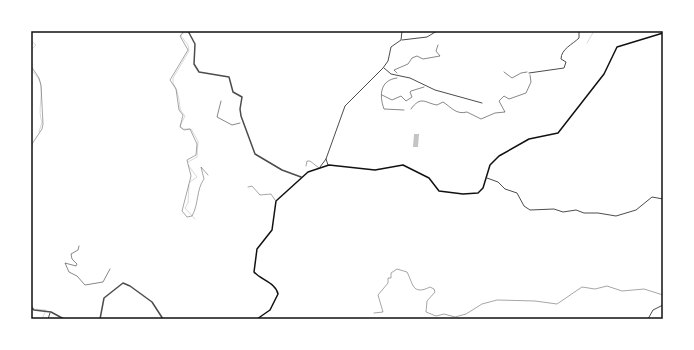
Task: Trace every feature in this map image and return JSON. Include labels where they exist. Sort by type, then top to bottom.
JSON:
[{"type":"main road","points":[[257,319],[270,310],[278,294],[274,286],[257,276],[254,267],[259,244],[272,230],[276,202],[301,177],[329,165],[375,170],[406,166],[429,178],[439,191],[463,194],[478,193],[483,188],[490,165],[499,156],[529,139],[558,133],[608,68],[615,50],[619,46],[663,33]]},
{"type":"street","points":[[188,31],[195,44],[194,64],[197,70],[203,74],[229,77],[233,92],[242,97],[240,109],[241,116],[255,154],[282,170],[301,177]]},
{"type":"street","points":[[401,40],[402,31]]},
{"type":"street","points":[[319,168],[326,159],[345,106],[383,68],[388,61],[391,47],[401,40],[427,37],[437,31]]},
{"type":"street","points":[[529,73],[564,68],[566,62],[561,59],[561,56],[567,47],[579,38],[579,31]]},
{"type":"street","points":[[383,68],[391,74],[426,85],[437,91],[482,103]]},
{"type":"street","points":[[326,159],[329,165]]},
{"type":"street","points":[[486,178],[498,182],[506,190],[517,193],[524,206],[530,210],[554,209],[563,212],[573,210],[616,216],[636,210],[652,196],[663,199]]},
{"type":"street","points":[[100,319],[104,298],[123,283],[130,286],[152,302],[163,319]]},
{"type":"street","points":[[648,319],[653,310],[663,305]]},
{"type":"street","points":[[31,307],[34,310],[51,312],[64,319]]},
{"type":"street","points":[[48,319],[51,312]]},
{"type":"lane","points":[[184,31],[180,36],[188,50],[170,80],[176,89],[179,110],[183,116],[180,127],[184,130],[190,130],[197,144],[196,155],[187,160],[191,176],[182,211],[187,217],[193,214],[196,206],[196,200],[199,195],[199,185],[204,179],[201,167],[208,175]]},
{"type":"lane","points":[[31,47],[31,57]]},
{"type":"lane","points":[[31,66],[40,78],[43,119],[42,129],[32,144],[31,156]]},
{"type":"lane","points":[[306,166],[307,161],[310,161],[319,168]]},
{"type":"lane","points":[[248,187],[252,186],[260,195],[271,194],[276,202]]},
{"type":"lane","points":[[374,313],[383,312],[378,296],[388,283],[388,278],[391,278],[391,273],[397,269],[407,272],[412,285],[417,289],[423,290],[430,287],[434,289],[435,292],[426,304],[426,312],[432,316],[446,314],[454,317],[466,314],[482,304],[497,300],[535,301],[555,305],[582,287],[595,289],[607,286],[622,291],[644,290],[663,295]]},
{"type":"path","points":[[404,110],[384,109],[381,101],[382,88],[386,82],[400,76],[394,70],[408,64],[412,58],[417,56],[423,59],[440,56],[436,51],[438,44]]},
{"type":"path","points":[[411,109],[418,102],[426,100],[437,105],[443,102],[455,111],[462,114],[467,112],[481,119],[495,113],[505,112],[499,101],[504,96],[509,99],[526,93],[531,82],[529,73],[524,72],[512,78],[504,72]]},
{"type":"path","points":[[382,95],[392,100],[401,96],[406,101],[412,97],[410,92],[424,88],[426,85]]},
{"type":"path","points":[[221,101],[217,117],[232,125],[241,123]]},
{"type":"path","points":[[79,246],[78,250],[71,254],[76,266],[65,263],[69,272],[77,276],[85,285],[103,282],[110,269]]},
{"type":"building","points":[[414,134],[419,134],[418,147],[413,147]]},
{"type":"waterway","points":[[188,162],[197,157],[198,141],[191,129],[183,129],[180,126],[185,116],[180,109],[173,78],[189,51],[188,45],[181,36],[183,33],[199,31]]},
{"type":"waterway","points":[[587,43],[594,31]]},
{"type":"waterway","points":[[31,41],[36,45],[31,50]]},
{"type":"waterway","points":[[31,69],[39,80],[41,87],[40,113],[42,122],[39,132]]},
{"type":"waterway","points":[[188,165],[197,177],[190,182]]},
{"type":"waterway","points":[[189,185],[188,203],[185,208],[195,219]]},
{"type":"waterway","points":[[31,305],[34,309],[46,310],[42,319]]}]
